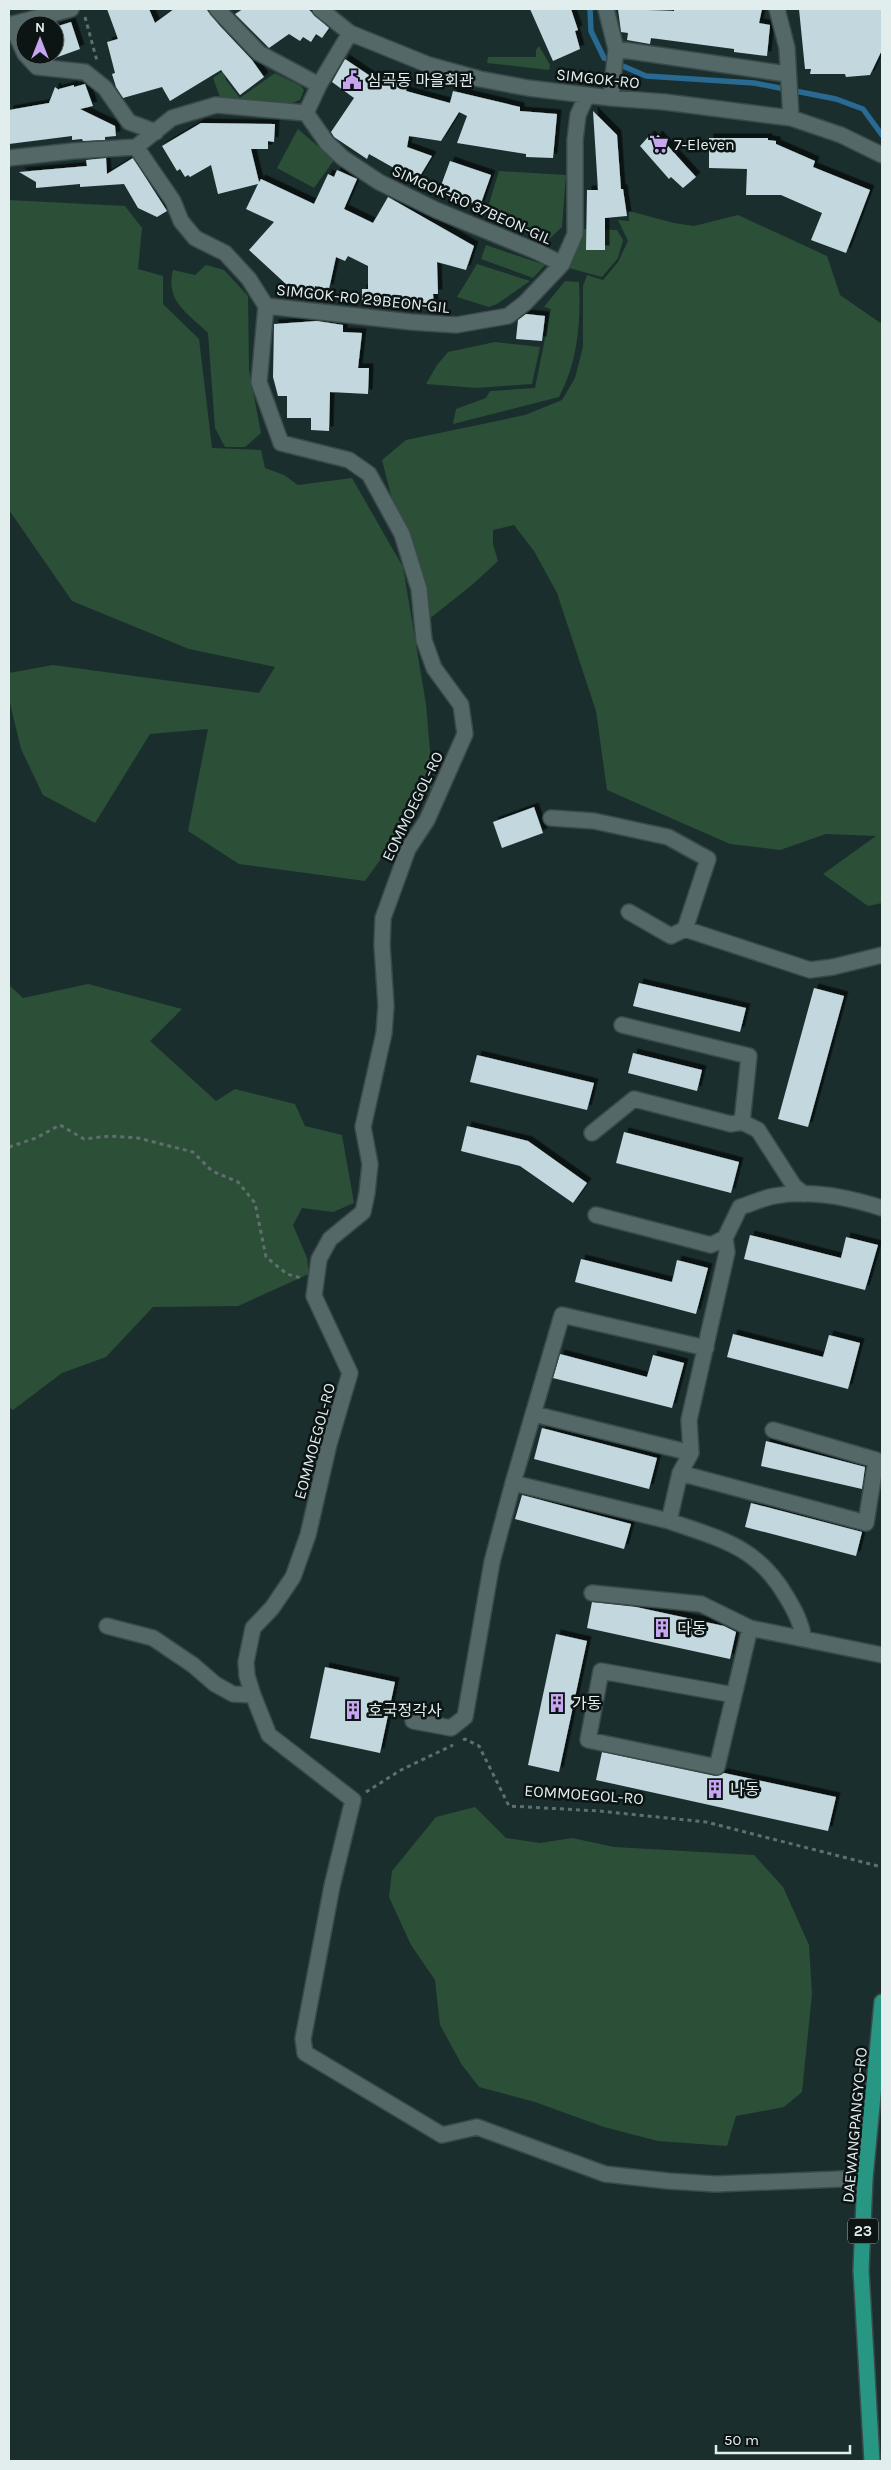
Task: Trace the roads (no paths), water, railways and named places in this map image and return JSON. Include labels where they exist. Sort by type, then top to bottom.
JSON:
[{"type":"main road","name":"DAEWANGPANGYO-RO","points":[[872,2461],[861,2270],[865,2178],[882,2002]]},
{"type":"street","points":[[9,25],[71,9]]},
{"type":"street","points":[[217,9],[259,53],[319,85]]},
{"type":"street","name":"SIMGOK-RO","points":[[320,9],[350,33],[429,65],[480,79],[611,98],[791,111],[882,155]]},
{"type":"street","points":[[606,9],[616,49],[611,98]]},
{"type":"street","points":[[777,9],[787,48],[791,111]]},
{"type":"street","points":[[9,158],[136,147],[172,118],[216,105],[306,113],[319,85],[350,33]]},
{"type":"street","points":[[616,49],[788,78]]},
{"type":"street","points":[[35,65],[37,67],[80,70],[100,83],[129,122],[156,132]]},
{"type":"street","name":"SIMGOK-RO 29BEON-GIL","points":[[266,306],[411,322],[456,324],[488,321],[508,316],[524,303],[562,264],[576,234],[576,140],[578,116],[587,95]]},
{"type":"street","name":"SIMGOK-RO 37BEON-GIL","points":[[306,113],[327,144],[343,158],[379,182],[436,210],[538,252],[562,264]]},
{"type":"street","points":[[136,147],[173,201],[181,221],[195,238],[225,253],[249,279],[266,306]]},
{"type":"street","name":"EOMMOEGOL-RO","points":[[266,306],[259,382],[281,443],[349,460],[368,474],[402,534],[418,589],[424,640],[434,668],[461,705],[465,734],[427,820],[408,849],[383,918],[382,945],[386,1006],[384,1033],[363,1127],[370,1164],[367,1193],[363,1212],[330,1239],[319,1259],[314,1296],[350,1373],[329,1444],[308,1535],[293,1577],[272,1608],[253,1628],[246,1662],[247,1676],[269,1735],[353,1800],[332,1886],[303,2039],[305,2053],[442,2135],[477,2127],[605,2174],[716,2184],[865,2178]]},
{"type":"street","points":[[551,818],[594,821],[668,837],[708,859],[685,929]]},
{"type":"street","points":[[629,912],[671,936],[685,929],[810,970],[833,968],[882,955]]},
{"type":"street","points":[[622,1025],[749,1056],[742,1122]]},
{"type":"street","points":[[592,1133],[634,1099],[731,1124],[742,1122],[758,1130],[794,1186],[804,1194]]},
{"type":"street","points":[[669,1522],[680,1473],[691,1453],[689,1420],[726,1252],[725,1238],[740,1208],[773,1196],[804,1194],[848,1197],[882,1208]]},
{"type":"street","points":[[596,1216],[711,1245],[725,1238]]},
{"type":"street","points":[[413,1721],[451,1728],[465,1717],[492,1562],[562,1315],[706,1348]]},
{"type":"street","points":[[534,1414],[691,1453]]},
{"type":"street","points":[[680,1473],[866,1523],[876,1460],[774,1430]]},
{"type":"street","points":[[513,1483],[669,1522],[740,1548],[761,1562],[778,1583],[801,1622],[804,1639]]},
{"type":"street","points":[[592,1593],[701,1604],[750,1628],[882,1655]]},
{"type":"street","points":[[107,1626],[153,1638],[193,1665],[215,1684],[233,1694],[253,1695]]},
{"type":"street","points":[[734,1695],[601,1671],[588,1740],[717,1767],[750,1628]]},
{"type":"waterway","points":[[590,9],[591,31],[604,58],[646,76],[754,83],[836,99],[863,109],[882,135]]},
{"type":"place","name":"심곡동 마을회관","points":[[352,80]]},
{"type":"place","name":"7-Eleven","points":[[659,144]]},
{"type":"place","name":"다동","points":[[662,1628]]},
{"type":"place","name":"가동","points":[[557,1703]]},
{"type":"place","name":"호국정각사","points":[[353,1710]]},
{"type":"place","name":"나동","points":[[715,1789]]}]
